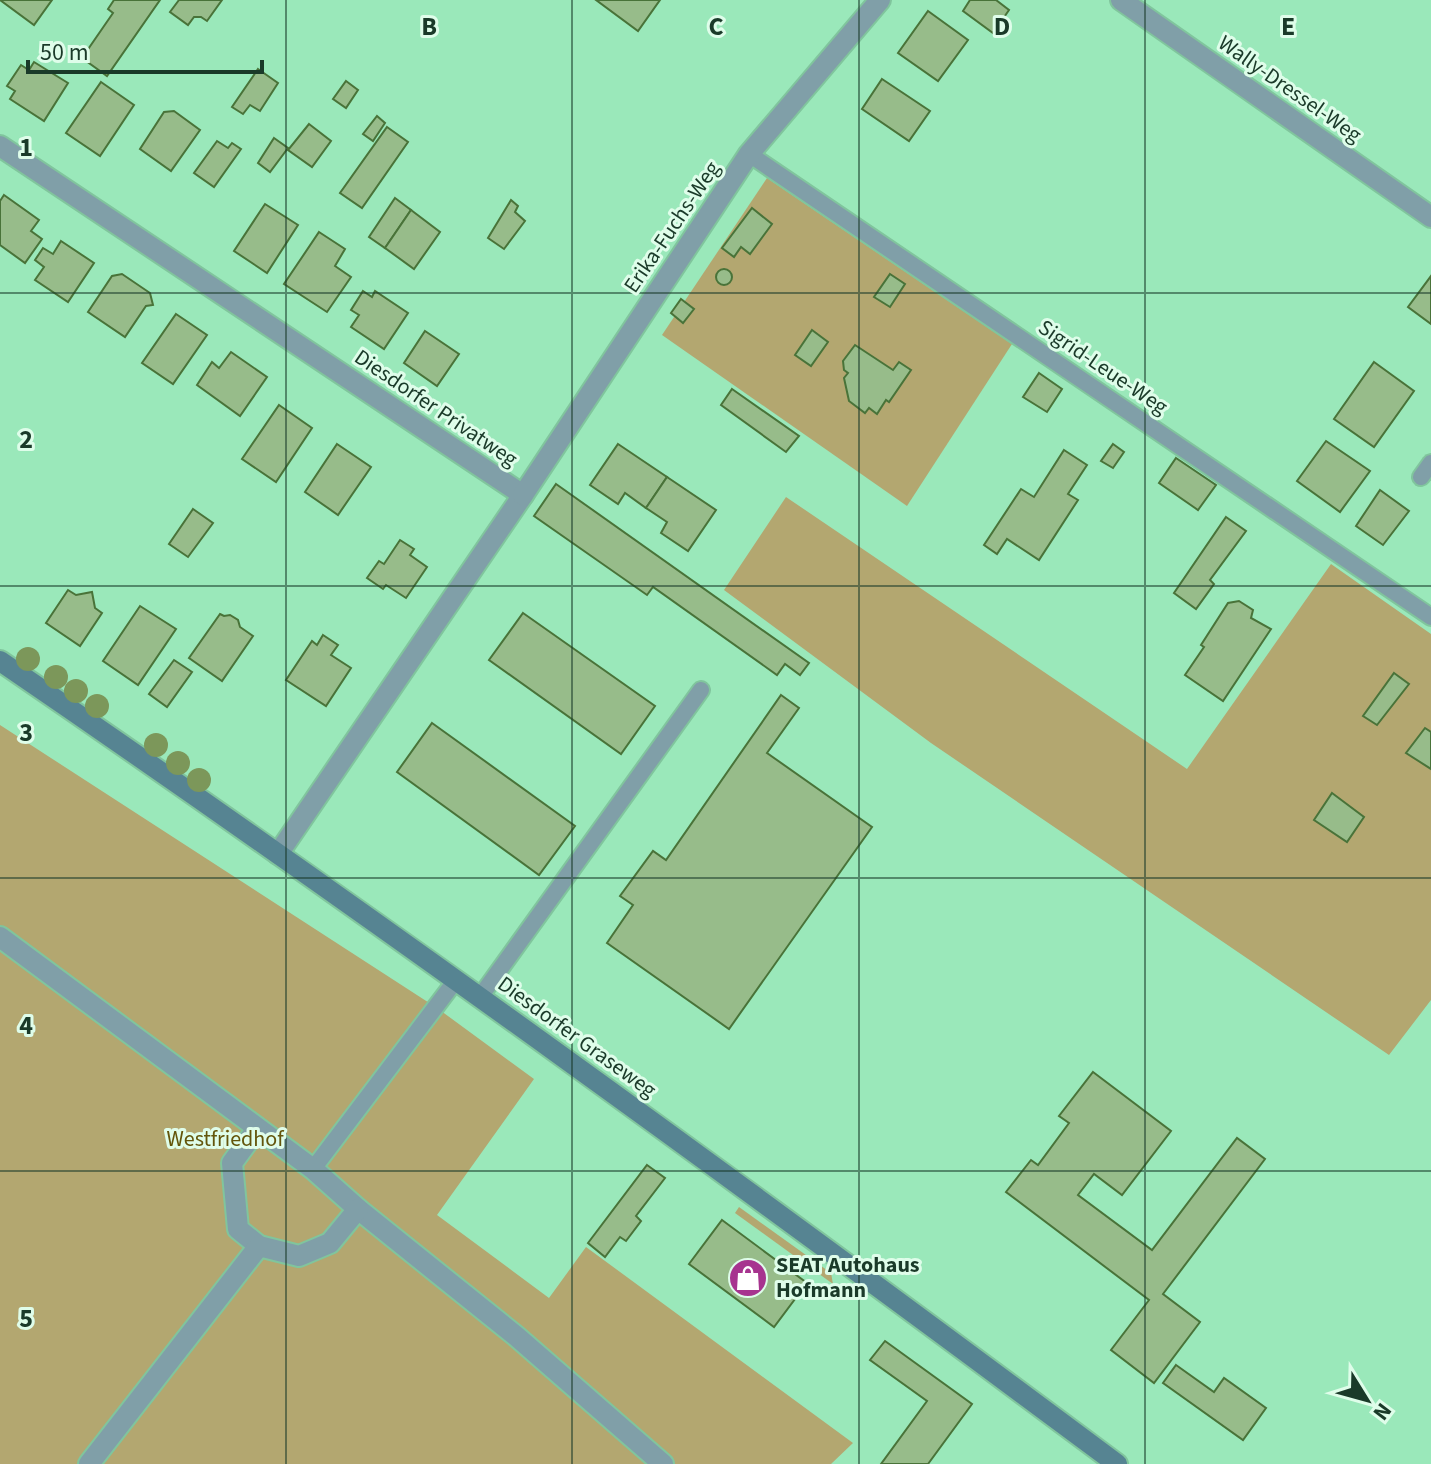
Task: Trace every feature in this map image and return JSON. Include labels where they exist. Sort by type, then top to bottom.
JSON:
[{"type":"main road","name":"Diesdorfer Graseweg","points":[[0,661],[480,997],[1117,1464]]},
{"type":"street","name":"Erika-Fuchs-Weg","points":[[523,495],[749,154],[880,0]]},
{"type":"street","name":"Wally-Dressel-Weg","points":[[1121,0],[1431,217]]},
{"type":"street","name":"Diesdorfer Privatweg","points":[[0,146],[523,495],[278,854]]},
{"type":"street","points":[[0,937],[313,1169],[516,1336],[663,1464]]},
{"type":"street","points":[[257,1129],[232,1163],[238,1229],[259,1246],[299,1256],[330,1243],[358,1209]]},
{"type":"street","points":[[89,1464],[259,1246]]},
{"type":"lane","name":"Sigrid-Leue-Weg","points":[[749,154],[1431,617]]},
{"type":"lane","points":[[480,997],[701,690]]},
{"type":"lane","points":[[313,1169],[456,980]]},
{"type":"green space","points":[[767,178],[1012,344],[907,506],[662,335]]},
{"type":"green space","points":[[786,497],[1187,769],[1331,564],[1431,634],[1431,1000],[1389,1055],[931,743],[724,590]]},
{"type":"green space","name":"Westfriedhof","points":[[0,725],[437,1008],[534,1079],[437,1215],[549,1298],[586,1247],[853,1443],[831,1464],[0,1464]]},
{"type":"green space","points":[[739,1207],[831,1273],[833,1284],[735,1213]]},
{"type":"building","points":[[0,0],[52,0],[34,25]]},
{"type":"building","points":[[114,0],[160,0],[107,76],[82,58],[113,13],[108,9]]},
{"type":"building","points":[[179,0],[222,0],[207,21],[194,17],[188,25],[170,12]]},
{"type":"building","points":[[596,0],[660,0],[638,31]]},
{"type":"building","points":[[970,0],[996,0],[1009,10],[993,33],[963,11]]},
{"type":"building","points":[[928,11],[968,40],[938,81],[898,53]]},
{"type":"building","points":[[34,62],[68,83],[44,121],[10,99],[15,91],[7,86],[21,65],[29,70]]},
{"type":"building","points":[[258,69],[278,83],[260,111],[250,105],[243,114],[232,107]]},
{"type":"building","points":[[882,79],[930,111],[909,141],[862,109]]},
{"type":"building","points":[[346,81],[358,90],[346,108],[333,99]]},
{"type":"building","points":[[101,82],[134,105],[100,156],[66,133]]},
{"type":"building","points":[[174,111],[200,130],[171,171],[140,149],[164,112]]},
{"type":"building","points":[[377,116],[385,123],[373,141],[363,134]]},
{"type":"building","points":[[309,124],[331,141],[312,167],[288,150]]},
{"type":"building","points":[[387,127],[408,142],[362,208],[340,193]]},
{"type":"building","points":[[274,138],[288,148],[270,172],[258,163]]},
{"type":"building","points":[[217,141],[228,148],[232,143],[241,149],[214,187],[194,173]]},
{"type":"building","points":[[4,195],[39,220],[31,231],[42,239],[25,263],[0,245],[0,201]]},
{"type":"building","points":[[395,198],[411,210],[385,248],[369,237]]},
{"type":"building","points":[[511,200],[518,206],[515,212],[525,221],[504,249],[488,238]]},
{"type":"building","points":[[265,204],[298,225],[267,273],[234,251]]},
{"type":"building","points":[[752,208],[772,224],[750,254],[741,247],[734,257],[722,248]]},
{"type":"building","points":[[411,210],[440,232],[414,269],[385,248]]},
{"type":"building","points":[[319,232],[345,249],[335,266],[351,277],[327,312],[284,284]]},
{"type":"building","points":[[61,241],[94,263],[68,302],[35,280],[44,267],[35,260],[43,248],[53,254]]},
{"type":"building","points":[[724,269],[730,271],[730,283],[724,285],[718,283],[716,277],[718,271]]},
{"type":"building","points":[[122,274],[150,293],[153,305],[146,306],[125,337],[88,312],[112,276]]},
{"type":"building","points":[[890,274],[905,284],[890,307],[874,297]]},
{"type":"building","points":[[1431,276],[1431,324],[1408,307]]},
{"type":"building","points":[[363,291],[372,297],[375,291],[408,313],[384,349],[351,327],[359,315],[351,310]]},
{"type":"building","points":[[681,299],[694,309],[683,323],[671,313]]},
{"type":"building","points":[[176,314],[207,335],[173,384],[142,363]]},
{"type":"building","points":[[812,330],[828,342],[811,366],[795,355]]},
{"type":"building","points":[[425,331],[459,354],[437,386],[404,363]]},
{"type":"building","points":[[855,345],[893,370],[899,362],[911,370],[877,414],[869,408],[865,413],[849,401],[844,378],[848,373],[844,370],[843,361]]},
{"type":"building","points":[[231,352],[267,377],[240,416],[197,385],[212,362],[219,368]]},
{"type":"building","points":[[1374,362],[1414,391],[1374,447],[1334,419]]},
{"type":"building","points":[[1039,373],[1062,389],[1047,412],[1023,397]]},
{"type":"building","points":[[732,389],[799,436],[786,452],[721,405]]},
{"type":"building","points":[[279,405],[312,428],[276,482],[242,459]]},
{"type":"building","points":[[1326,441],[1370,471],[1340,512],[1297,481]]},
{"type":"building","points":[[337,444],[371,467],[338,515],[305,492]]},
{"type":"building","points":[[618,444],[667,477],[646,508],[625,493],[618,504],[590,485]]},
{"type":"building","points":[[1113,444],[1124,452],[1113,468],[1101,461]]},
{"type":"building","points":[[1064,450],[1087,465],[1068,494],[1078,500],[1039,560],[1007,539],[997,554],[984,545],[1021,489],[1034,497]]},
{"type":"building","points":[[1176,458],[1216,485],[1198,510],[1159,483]]},
{"type":"building","points":[[667,477],[716,510],[688,551],[661,533],[667,522],[646,508]]},
{"type":"building","points":[[556,484],[809,663],[800,675],[785,664],[777,675],[653,587],[647,595],[534,516]]},
{"type":"building","points":[[1380,490],[1409,511],[1383,545],[1356,526]]},
{"type":"building","points":[[193,509],[213,523],[188,557],[169,544]]},
{"type":"building","points":[[1226,517],[1246,531],[1210,580],[1214,584],[1196,609],[1174,593]]},
{"type":"building","points":[[400,540],[414,549],[410,555],[427,567],[406,598],[386,585],[383,589],[367,578],[379,561],[384,564]]},
{"type":"building","points":[[68,590],[76,595],[92,592],[95,608],[102,613],[80,646],[46,623]]},
{"type":"building","points":[[1239,601],[1253,610],[1251,618],[1271,629],[1223,701],[1185,675],[1228,603]]},
{"type":"building","points":[[140,606],[176,629],[138,685],[103,661]]},
{"type":"building","points":[[523,613],[655,706],[621,754],[489,660]]},
{"type":"building","points":[[220,614],[238,620],[240,627],[253,636],[222,681],[189,658]]},
{"type":"building","points":[[323,635],[338,645],[331,655],[351,668],[326,706],[286,680],[312,641],[317,645]]},
{"type":"building","points":[[174,660],[192,672],[167,707],[149,694]]},
{"type":"building","points":[[1394,673],[1409,684],[1377,725],[1363,716]]},
{"type":"building","points":[[781,695],[799,708],[767,753],[872,827],[729,1029],[607,943],[633,905],[620,896],[653,851],[666,860]]},
{"type":"building","points":[[432,723],[575,826],[539,875],[397,772]]},
{"type":"building","points":[[1425,728],[1431,732],[1431,769],[1406,753]]},
{"type":"building","points":[[1332,793],[1364,817],[1347,842],[1314,820]]},
{"type":"building","points":[[1093,1072],[1171,1131],[1122,1195],[1094,1174],[1078,1195],[1152,1250],[1237,1138],[1265,1159],[1163,1294],[1200,1322],[1154,1383],[1111,1350],[1149,1300],[1006,1192],[1031,1160],[1038,1165],[1069,1123],[1059,1116]]},
{"type":"building","points":[[647,1165],[665,1178],[636,1216],[641,1221],[626,1241],[620,1237],[605,1257],[588,1243]]},
{"type":"building","points":[[722,1220],[807,1283],[774,1327],[689,1264]]},
{"type":"building","points":[[885,1341],[972,1404],[928,1464],[881,1464],[927,1401],[870,1360]]},
{"type":"building","points":[[1176,1365],[1214,1392],[1224,1378],[1266,1408],[1243,1440],[1163,1383]]},
{"type":"place","name":"SEAT Autohaus Hofmann","points":[[748,1278]]}]
